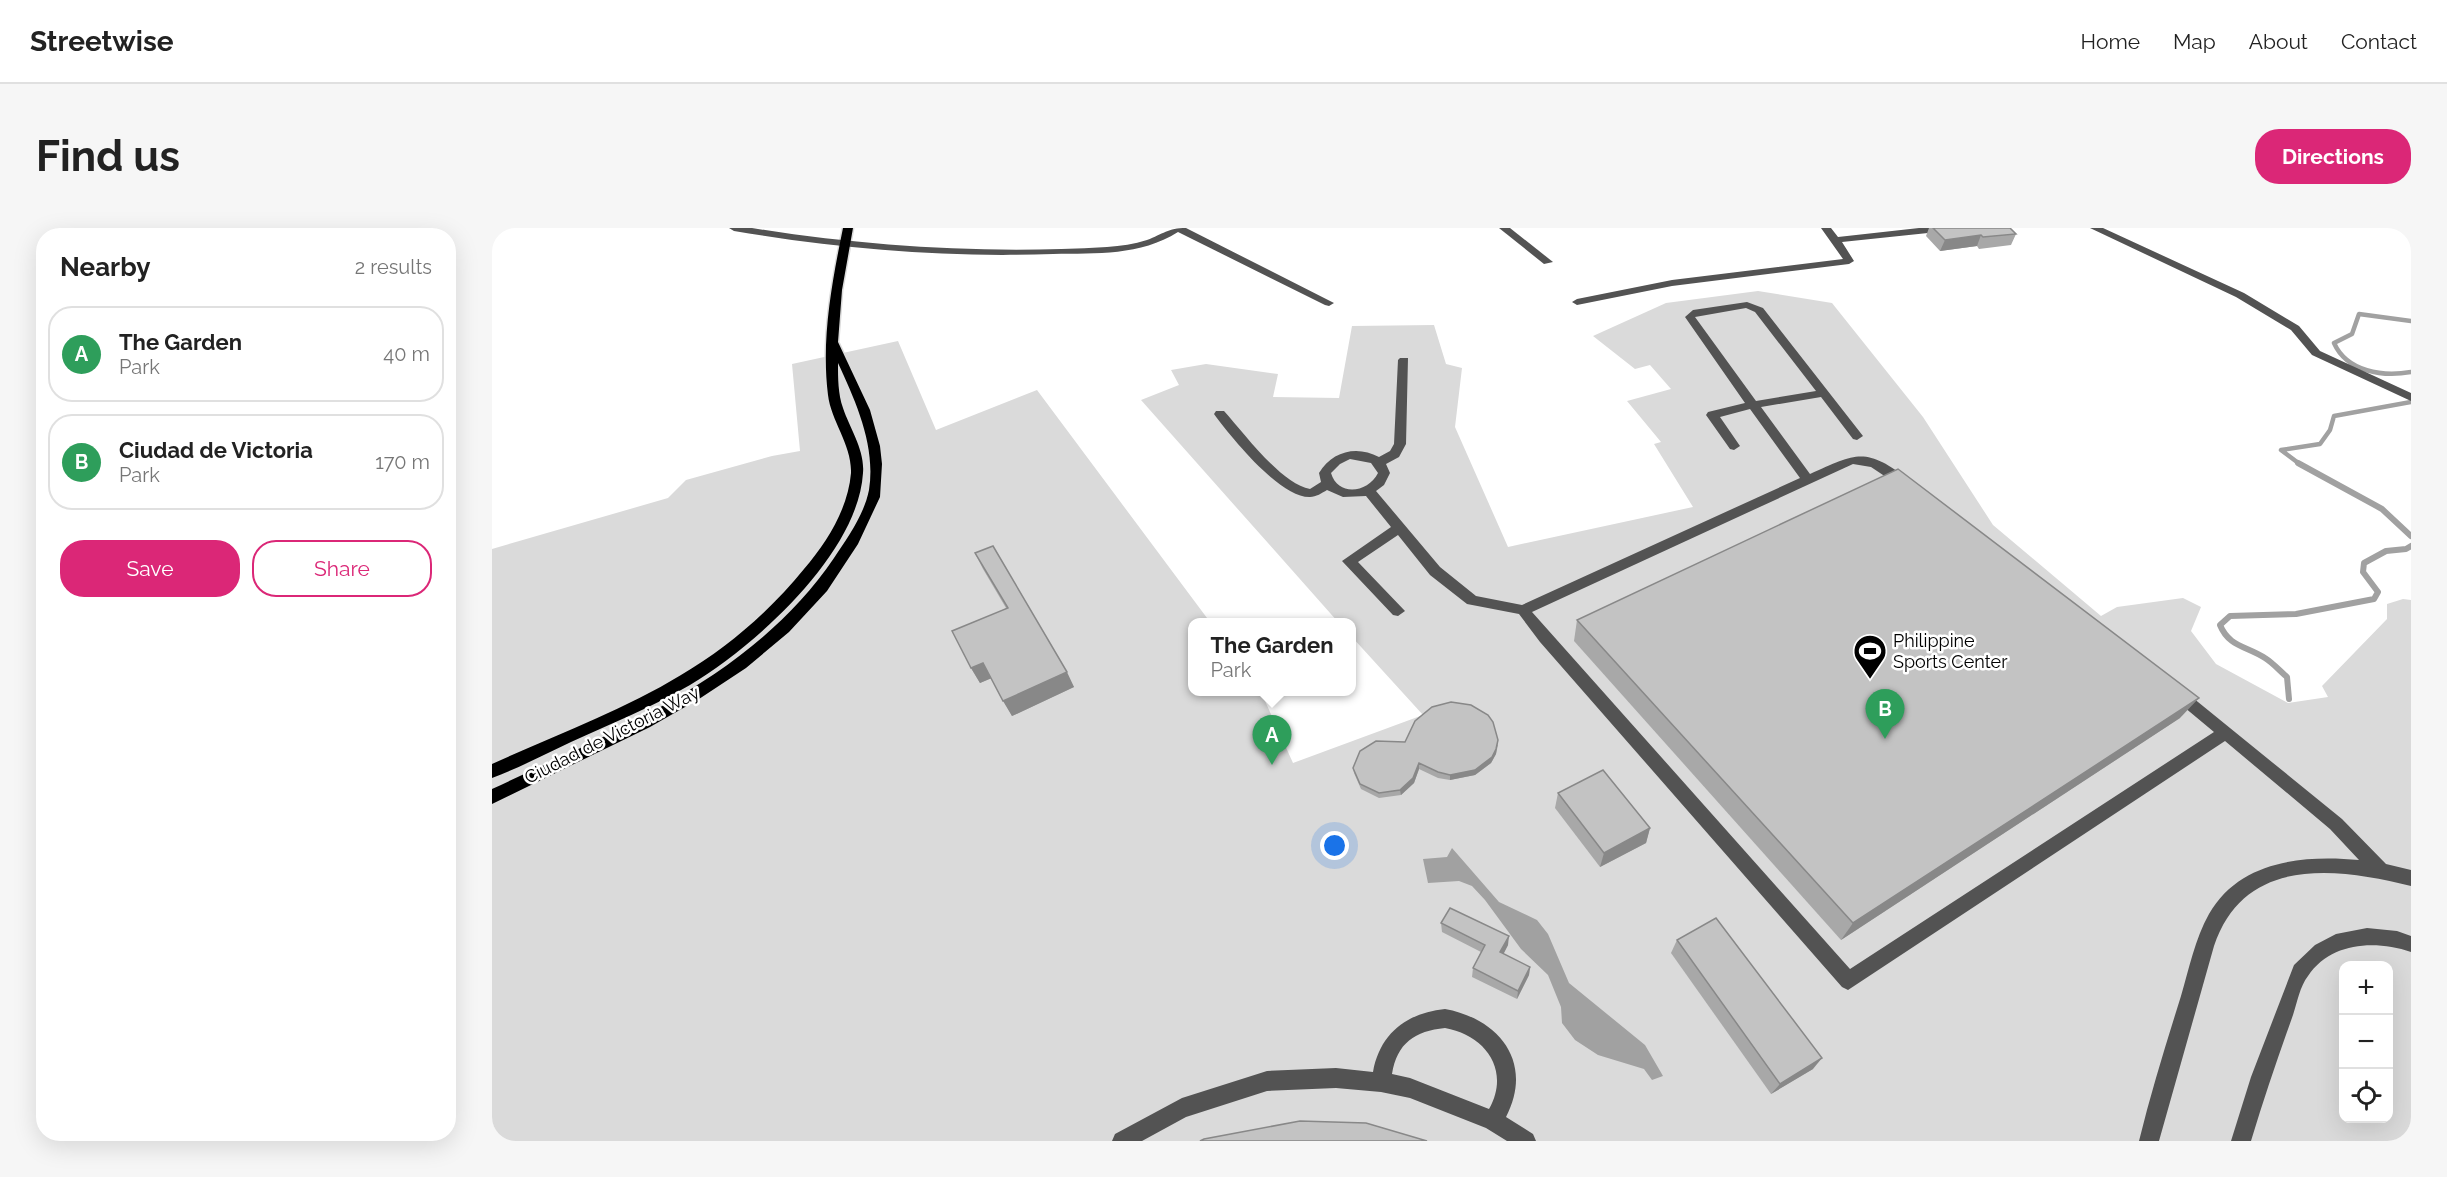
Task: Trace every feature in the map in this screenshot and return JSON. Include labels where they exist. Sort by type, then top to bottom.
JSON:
[{"type":"main road","name":"Ciudad de Victoria Way","points":[[492,771],[638,704],[696,673],[731,647],[781,603],[820,560],[849,508],[857,472],[855,455],[834,397],[832,339],[849,228]]},
{"type":"main road","name":"Ciudad de Victoria Way","points":[[492,797],[650,720],[707,686],[774,637],[805,607],[841,564],[868,513],[876,485],[877,469],[874,447],[859,394],[832,339]]},
{"type":"main road","points":[[820,560],[841,564]]},
{"type":"street","points":[[734,228],[845,245],[933,252],[1004,254],[1103,249],[1153,242],[1178,228],[1329,303]]},
{"type":"street","points":[[1504,228],[1548,262]]},
{"type":"street","points":[[1577,302],[1672,283],[1849,261],[1848,256],[1826,228]]},
{"type":"street","points":[[1835,240],[1947,228]]},
{"type":"street","points":[[2096,228],[2240,295],[2295,328],[2316,353],[2411,397]]},
{"type":"street","points":[[1808,481],[1690,316],[1747,305],[1760,310],[1857,436]]},
{"type":"street","points":[[1378,463],[1395,454],[1400,444],[1404,360]]},
{"type":"street","points":[[1734,446],[1712,415],[1753,405],[1824,393]]},
{"type":"street","points":[[1220,414],[1286,484],[1301,492],[1311,493],[1328,484]]},
{"type":"street","points":[[1360,455],[1378,463],[1384,473],[1382,480],[1369,490],[1350,494],[1334,489],[1328,484],[1325,473],[1333,462],[1340,458],[1360,455]]},
{"type":"street","points":[[1369,490],[1435,571],[1472,600],[1523,610],[1851,460],[1867,460],[1879,464],[1917,493]]},
{"type":"street","points":[[1398,528],[1349,561],[1398,611]]},
{"type":"street","points":[[1523,610],[1545,638],[1848,981],[2225,733]]},
{"type":"street","points":[[2162,681],[2336,824],[2380,870]]},
{"type":"street","points":[[2149,1141],[2161,1088],[2216,918],[2238,892],[2268,874],[2300,866],[2340,864],[2380,870],[2411,878]]},
{"type":"street","points":[[2241,1141],[2260,1077],[2300,971],[2321,951],[2342,940],[2367,936],[2397,939],[2411,944]]},
{"type":"street","points":[[1381,1082],[1385,1058],[1398,1038],[1417,1024],[1440,1017],[1463,1020],[1484,1032],[1499,1050],[1506,1073],[1505,1098],[1493,1121]]},
{"type":"street","points":[[1122,1141],[1182,1108],[1267,1081],[1336,1078],[1381,1082],[1410,1088],[1493,1121],[1526,1141]]},
{"type":"shaded area","points":[[1758,291],[1832,303],[1923,417],[1993,525],[2101,616],[2117,607],[2183,598],[2201,607],[2191,631],[2216,664],[2288,703],[2328,697],[2322,686],[2387,619],[2387,604],[2403,599],[2411,600],[2411,1141],[492,1141],[492,549],[668,498],[686,480],[772,456],[800,451],[792,364],[898,341],[936,430],[1037,390],[1207,618],[1188,618],[1188,696],[1263,696],[1293,763],[1423,715],[1356,641],[1356,618],[1334,618],[1141,400],[1179,385],[1171,370],[1206,364],[1278,374],[1273,397],[1339,398],[1352,326],[1434,325],[1446,364],[1462,368],[1455,427],[1508,547],[1693,507],[1654,444],[1661,442],[1627,401],[1671,389],[1650,365],[1635,369],[1593,336],[1666,303]]},
{"type":"shaded area","points":[[1452,848],[1499,902],[1537,920],[1548,934],[1569,983],[1645,1045],[1663,1076],[1652,1080],[1644,1069],[1598,1055],[1575,1040],[1562,1023],[1561,1007],[1548,975],[1521,949],[1472,886],[1459,881],[1428,883],[1423,859],[1447,857]]},
{"type":"building","points":[[1933,228],[2010,228],[2016,234],[1983,237],[1981,235],[1945,240]]},
{"type":"building","name":"Philippine Sports Center","points":[[1898,469],[2199,698],[1853,923],[1577,620]]},
{"type":"building","points":[[993,546],[1067,672],[1003,701],[983,663],[971,668],[952,631],[1008,608],[975,553]]},
{"type":"building","points":[[1451,702],[1471,705],[1488,715],[1493,722],[1498,740],[1492,757],[1475,770],[1450,775],[1419,763],[1413,778],[1400,790],[1379,793],[1360,784],[1353,768],[1360,751],[1376,741],[1405,742],[1415,721],[1432,707]]},
{"type":"building","points":[[1603,770],[1650,828],[1604,853],[1558,793]]},
{"type":"building","points":[[1450,908],[1509,936],[1500,952],[1530,967],[1518,991],[1473,968],[1485,945],[1441,923]]},
{"type":"building","points":[[1716,918],[1822,1058],[1780,1084],[1677,940]]},
{"type":"building","points":[[1300,1121],[1366,1123],[1427,1141],[1200,1141]]},
{"type":"waterway","points":[[2411,321],[2359,314],[2352,334],[2334,343],[2348,360],[2367,370],[2389,374],[2411,372]]},
{"type":"waterway","points":[[2299,464],[2281,450],[2320,444],[2330,430],[2334,416],[2411,402]]},
{"type":"waterway","points":[[2299,464],[2382,509],[2411,536]]},
{"type":"waterway","points":[[2289,699],[2287,677],[2265,658],[2233,642],[2220,625],[2230,616],[2296,614],[2374,599],[2378,592],[2363,572],[2364,563],[2386,551],[2406,549],[2411,546]]},
{"type":"place","name":"Philippine Sports Center","points":[[1870,680]]},
{"type":"place","name":"Ciudad de Victoria","points":[[1885,739]]},
{"type":"place","name":"The Garden","points":[[1272,765]]}]
